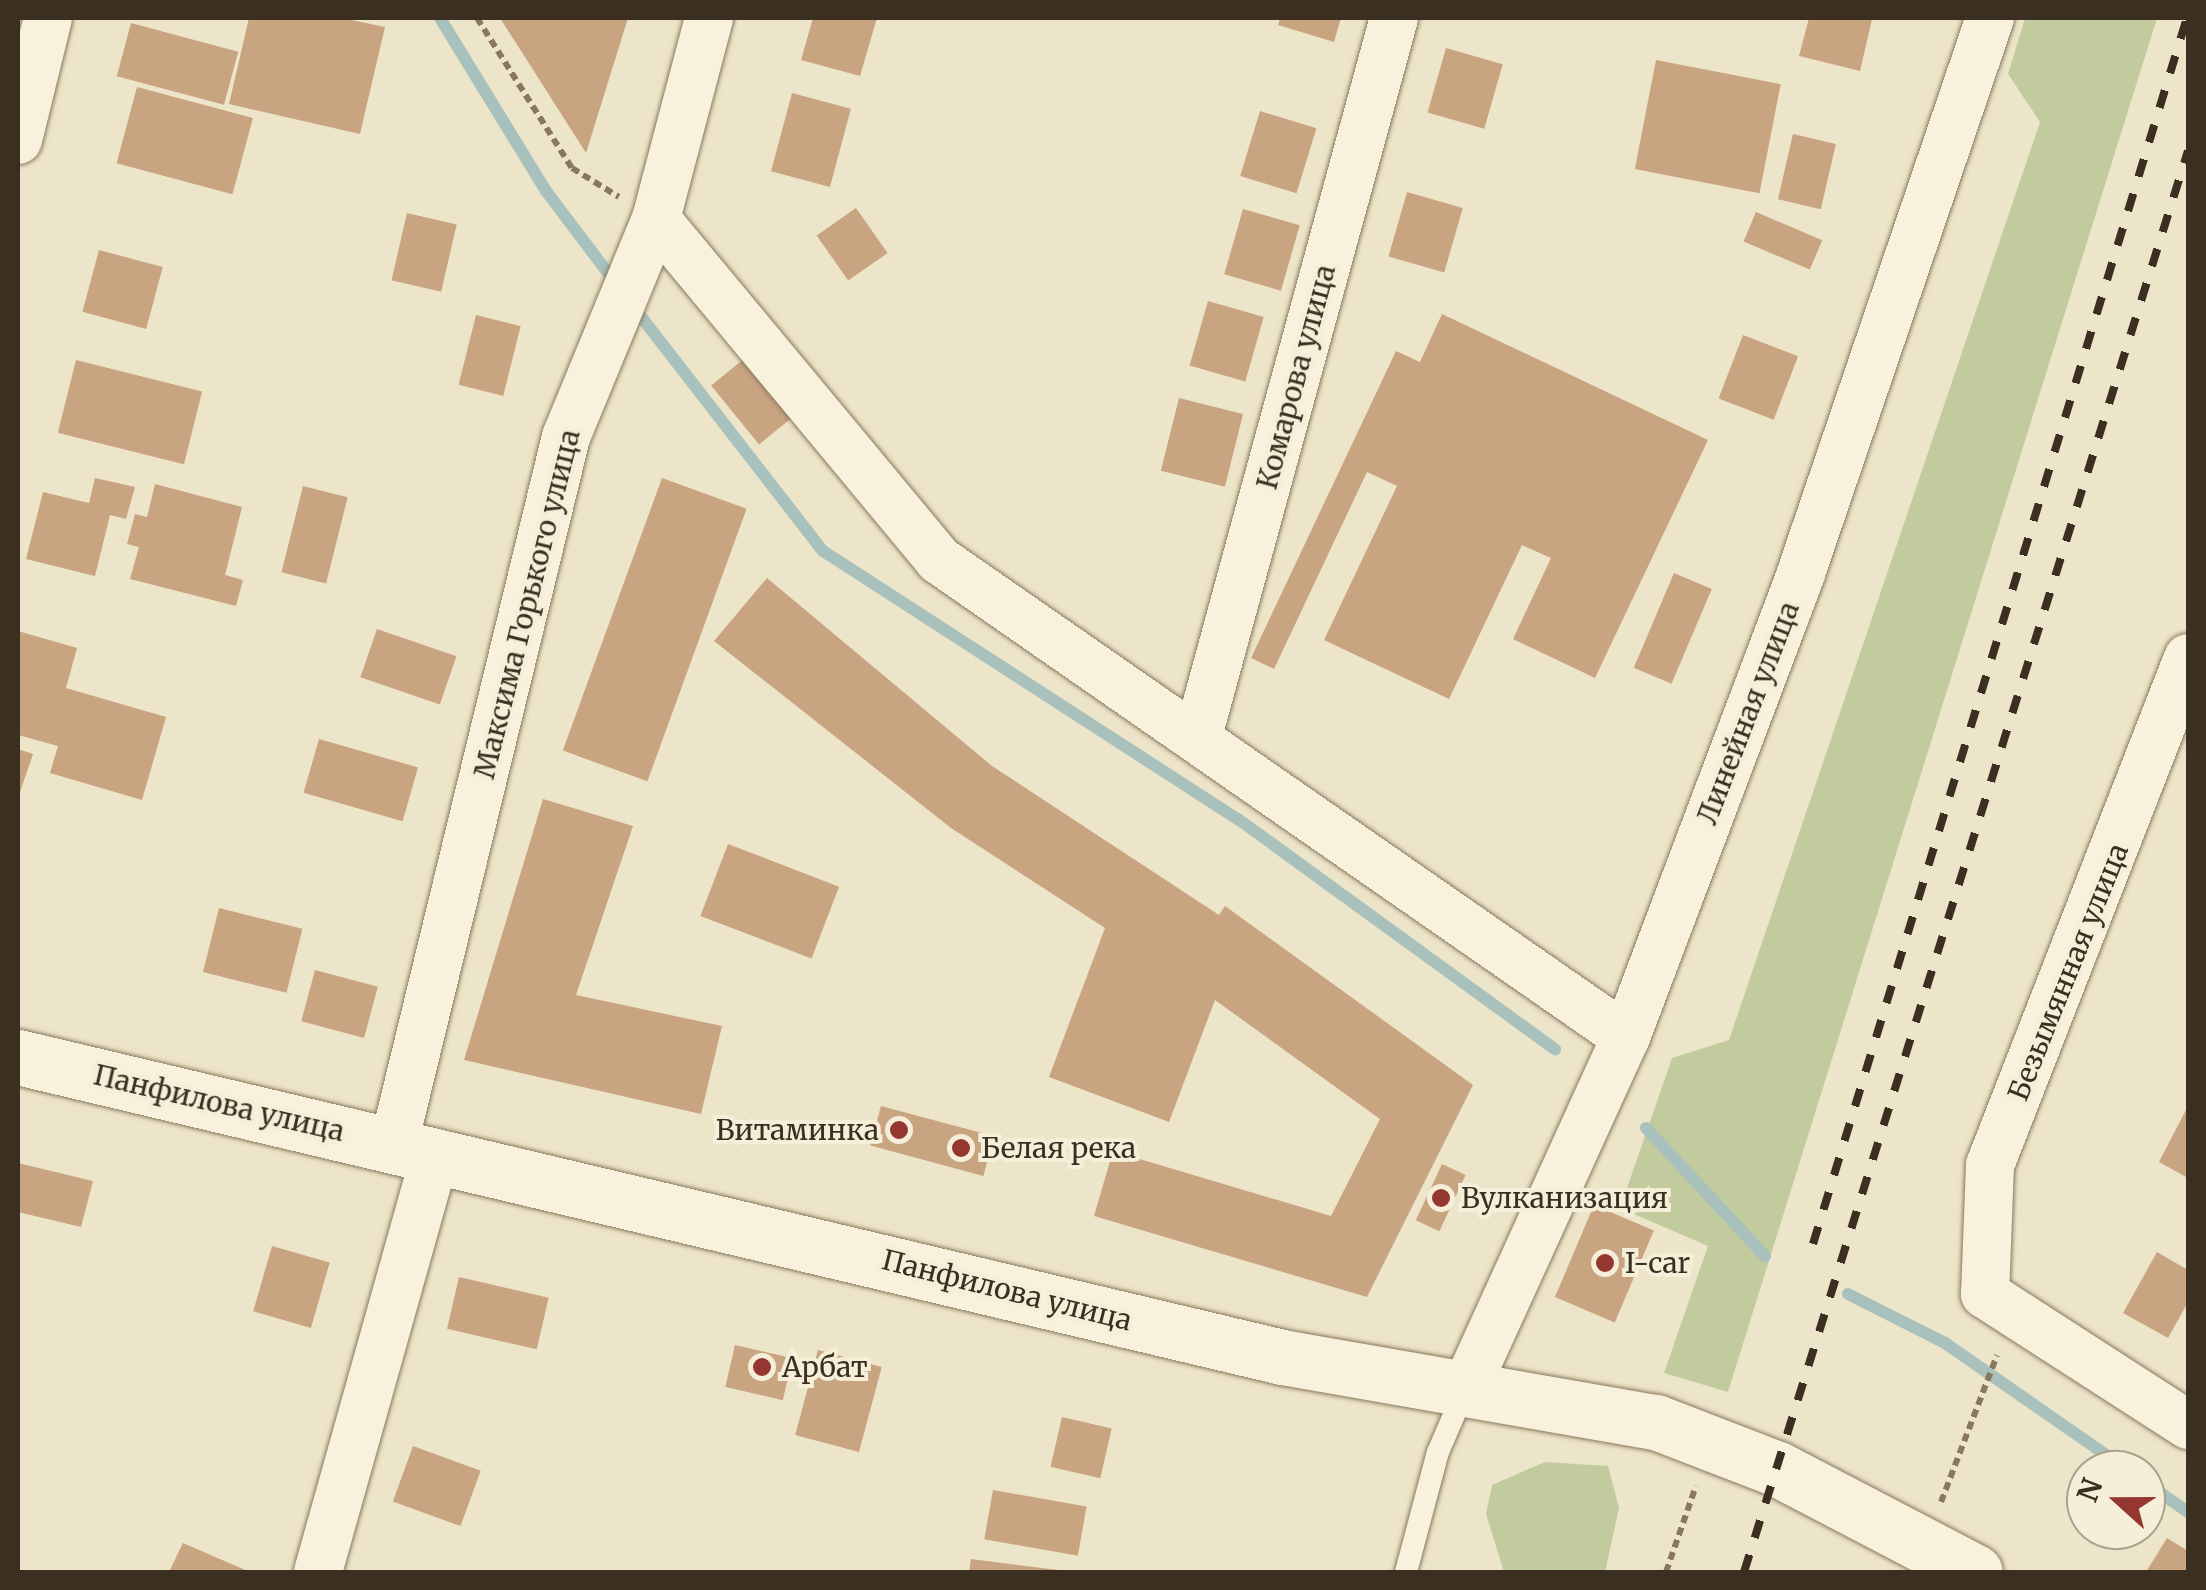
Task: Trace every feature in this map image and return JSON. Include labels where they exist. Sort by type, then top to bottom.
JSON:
[{"type":"street","points":[[18,140],[48,18]]},
{"type":"street","name":"Максима Горького улица","points":[[318,1572],[415,1148],[566,437],[656,220],[709,18]]},
{"type":"street","name":"Комарова улица","points":[[1198,736],[1394,18]]},
{"type":"street","name":"Линейная улица","points":[[1464,1392],[1620,1050],[1801,573],[1990,18]]},
{"type":"street","points":[[656,220],[939,560],[1198,736],[1620,1050]]},
{"type":"street","name":"Безымянная улица","points":[[2183,1408],[1985,1294],[1990,1165],[2188,658]]},
{"type":"street","name":"Панфилова улица","points":[[18,1057],[1282,1356],[1464,1392],[1656,1422],[1711,1442],[1921,1558],[1975,1572]]},
{"type":"lane","points":[[1406,1572],[1438,1452],[1464,1392]]},
{"type":"path","points":[[477,18],[572,168],[656,220]]},
{"type":"path","points":[[1921,1558],[1994,1360]]},
{"type":"path","points":[[1666,1572],[1711,1442]]},
{"type":"green space","points":[[2025,18],[2157,18],[1728,1392],[1664,1373],[1708,1246],[1620,1208],[1672,1058],[1729,1040],[2040,122],[2008,74]]},
{"type":"green space","points":[[1545,1462],[1608,1466],[1619,1508],[1605,1572],[1504,1572],[1486,1514],[1492,1485]]},
{"type":"building","points":[[249,18],[342,18],[385,27],[360,134],[229,104]]},
{"type":"building","points":[[500,18],[628,18],[586,153]]},
{"type":"building","points":[[813,18],[877,18],[860,76],[801,60]]},
{"type":"building","points":[[1280,18],[1341,18],[1334,42],[1278,25]]},
{"type":"building","points":[[1809,18],[1872,19],[1860,71],[1799,56]]},
{"type":"building","points":[[131,23],[238,52],[224,105],[117,76]]},
{"type":"building","points":[[1446,48],[1503,64],[1484,129],[1428,112]]},
{"type":"building","points":[[1656,60],[1781,84],[1759,193],[1635,169]]},
{"type":"building","points":[[137,87],[253,118],[232,194],[117,163]]},
{"type":"building","points":[[792,93],[851,109],[830,187],[771,171]]},
{"type":"building","points":[[1260,111],[1316,128],[1297,193],[1240,176]]},
{"type":"building","points":[[1793,134],[1836,144],[1821,209],[1778,199]]},
{"type":"building","points":[[1407,192],[1463,208],[1444,272],[1389,256]]},
{"type":"building","points":[[856,208],[888,253],[848,281],[817,236]]},
{"type":"building","points":[[1243,209],[1300,225],[1281,291],[1224,274]]},
{"type":"building","points":[[1756,212],[1822,240],[1810,270],[1743,241]]},
{"type":"building","points":[[407,213],[457,224],[441,292],[391,280]]},
{"type":"building","points":[[99,250],[163,267],[146,329],[82,312]]},
{"type":"building","points":[[1208,301],[1264,317],[1245,381],[1190,365]]},
{"type":"building","points":[[1442,314],[1708,440],[1595,678],[1513,639],[1551,558],[1522,545],[1449,699],[1324,640],[1397,486],[1367,472],[1274,669],[1251,658],[1396,351],[1420,362]]},
{"type":"building","points":[[476,315],[521,326],[503,396],[459,385]]},
{"type":"building","points":[[1743,335],[1798,356],[1774,420],[1719,398]]},
{"type":"building","points":[[750,354],[798,413],[759,445],[711,385]]},
{"type":"building","points":[[76,360],[202,391],[184,464],[58,433]]},
{"type":"building","points":[[1179,398],[1243,414],[1225,487],[1161,471]]},
{"type":"building","points":[[95,478],[135,487],[126,519],[110,515],[95,576],[26,559],[43,492],[89,503]]},
{"type":"building","points":[[662,478],[747,509],[647,781],[563,751]]},
{"type":"building","points":[[155,484],[242,507],[225,575],[243,580],[236,606],[130,579],[139,547],[127,544],[135,514],[147,517]]},
{"type":"building","points":[[303,486],[348,497],[326,583],[281,572]]},
{"type":"building","points":[[1674,573],[1712,589],[1671,684],[1634,668]]},
{"type":"building","points":[[767,578],[992,766],[1219,915],[1225,906],[1473,1085],[1367,1297],[1094,1216],[1113,1151],[1331,1216],[1380,1119],[1215,1000],[1169,1122],[1049,1077],[1105,928],[951,828],[714,641]]},
{"type":"building","points":[[377,629],[456,656],[440,705],[360,677]]},
{"type":"building","points":[[18,631],[77,648],[66,688],[166,717],[142,800],[50,773],[58,746],[18,735]]},
{"type":"building","points":[[319,739],[418,767],[403,821],[304,793]]},
{"type":"building","points":[[18,749],[33,754],[18,798]]},
{"type":"building","points":[[543,799],[633,826],[576,995],[722,1026],[701,1114],[464,1060]]},
{"type":"building","points":[[728,844],[839,887],[812,959],[700,916]]},
{"type":"building","points":[[219,908],[302,929],[286,993],[203,972]]},
{"type":"building","points":[[315,970],[378,987],[364,1038],[301,1021]]},
{"type":"building","points":[[881,1106],[994,1136],[983,1176],[870,1146]]},
{"type":"building","points":[[2188,1106],[2188,1178],[2159,1162]]},
{"type":"building","points":[[18,1163],[93,1181],[81,1227],[18,1212]]},
{"type":"building","name":"Вулканизация","points":[[1442,1164],[1466,1175],[1439,1231],[1416,1220]]},
{"type":"building","name":"I-car","points":[[1594,1205],[1654,1230],[1615,1322],[1555,1297]]},
{"type":"building","points":[[272,1246],[330,1263],[311,1328],[253,1311]]},
{"type":"building","points":[[2157,1252],[2188,1270],[2188,1302],[2168,1338],[2123,1313]]},
{"type":"building","points":[[459,1277],[549,1298],[537,1349],[447,1329]]},
{"type":"building","points":[[735,1345],[792,1358],[783,1400],[725,1387]]},
{"type":"building","points":[[818,1350],[882,1367],[859,1452],[795,1435]]},
{"type":"building","points":[[1062,1417],[1112,1428],[1100,1478],[1051,1467]]},
{"type":"building","points":[[413,1446],[481,1471],[460,1526],[393,1501]]},
{"type":"building","points":[[993,1490],[1087,1506],[1078,1556],[984,1539]]},
{"type":"building","points":[[2166,1540],[2188,1551],[2186,1572],[2146,1572],[2160,1550],[2166,1550]]},
{"type":"building","points":[[183,1543],[250,1572],[169,1572]]},
{"type":"building","points":[[971,1559],[1058,1570],[1058,1572],[969,1572]]},
{"type":"waterway","points":[[440,18],[546,191],[617,285]]},
{"type":"waterway","points":[[632,305],[823,551],[1238,819],[1555,1049]]},
{"type":"waterway","points":[[1646,1128],[1765,1256]]},
{"type":"waterway","points":[[1848,1294],[1945,1343],[2099,1450]]},
{"type":"waterway","points":[[2166,1497],[2188,1512]]},
{"type":"railway","points":[[1813,1244],[2187,18]]},
{"type":"railway","points":[[1744,1572],[2188,151]]},
{"type":"place","name":"Витаминка","points":[[899,1130]]},
{"type":"place","name":"Белая река","points":[[961,1148]]},
{"type":"place","name":"Вулканизация","points":[[1441,1198]]},
{"type":"place","name":"I-car","points":[[1605,1263]]},
{"type":"place","name":"Арбат","points":[[762,1367]]}]
